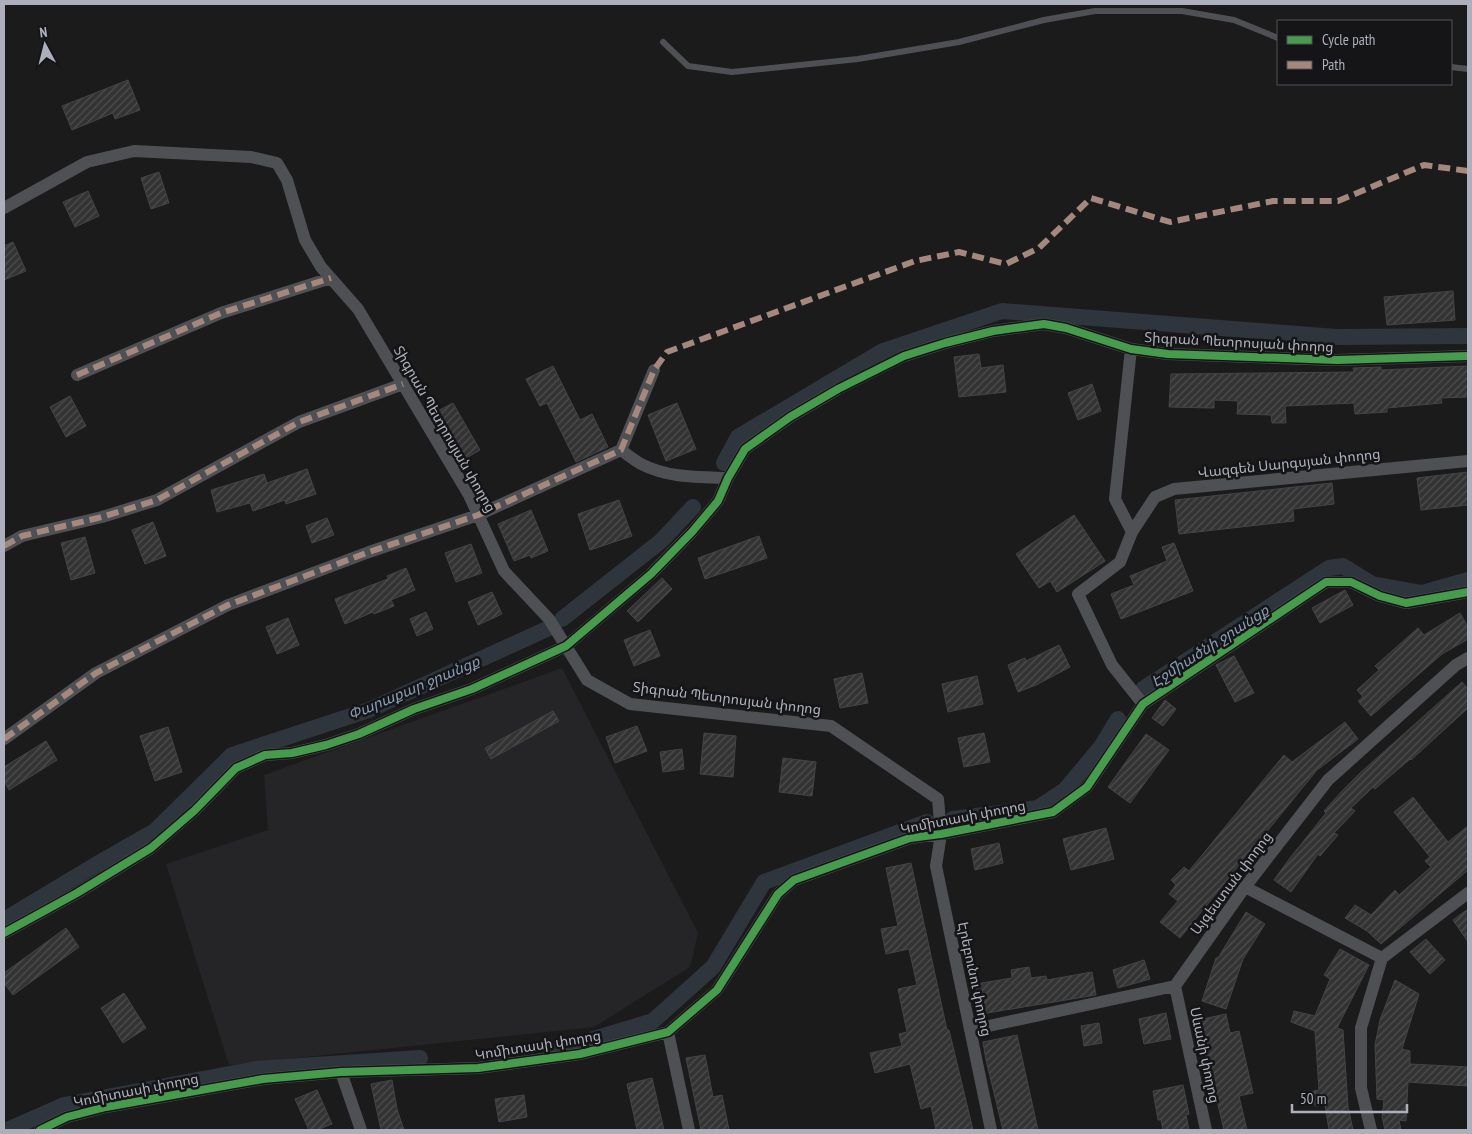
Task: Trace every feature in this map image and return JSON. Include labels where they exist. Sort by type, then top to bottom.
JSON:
[{"type":"street","name":"Տիգրան Պետրոսյան փողոց","points":[[4,208],[87,162],[134,151],[251,157],[277,163],[287,180],[305,240],[321,267],[358,309],[469,495],[504,571],[550,619],[587,680],[630,704],[832,726],[938,798],[941,834]]},
{"type":"street","points":[[76,374],[221,312],[331,278]]},
{"type":"street","name":"Տիգրան Պետրոսյան փողոց","points":[[4,932],[77,893],[151,848],[194,811],[236,768],[265,755],[292,753],[360,734],[414,709],[472,689],[566,646],[651,574],[692,532],[718,501],[728,478],[745,449],[790,417],[838,389],[904,356],[993,331],[1044,324],[1066,328],[1131,348],[1168,354],[1336,360],[1468,356]]},
{"type":"street","points":[[1131,348],[1115,499],[1132,532]]},
{"type":"street","points":[[4,739],[96,673],[228,605],[369,552],[478,515],[622,450],[654,370]]},
{"type":"street","points":[[4,546],[22,536],[102,517],[157,500],[299,422],[403,384]]},
{"type":"street","points":[[622,450],[640,463],[664,472],[683,476],[728,478]]},
{"type":"street","name":"Վազգեն Սարգսյան փողոց","points":[[1143,704],[1112,665],[1078,594],[1120,562],[1132,532],[1155,497],[1174,489],[1468,461]]},
{"type":"street","name":"Կոմիտասի փողոց","points":[[40,1130],[67,1117],[106,1107],[263,1079],[340,1072],[478,1068],[580,1054],[668,1032],[717,990],[778,894],[794,880],[910,838],[941,834],[1053,812],[1087,787],[1143,704],[1326,582],[1351,582],[1380,596],[1406,603],[1468,592]]},
{"type":"street","name":"Այգեստան փողոց","points":[[1175,986],[1244,887],[1328,780],[1456,665],[1468,658]]},
{"type":"street","name":"Էրեբունու փողոց","points":[[941,834],[936,866],[991,1130]]},
{"type":"street","points":[[1244,887],[1382,958]]},
{"type":"street","points":[[1371,1130],[1361,1088],[1361,1028],[1382,958],[1468,893]]},
{"type":"street","points":[[970,1030],[1175,986]]},
{"type":"street","name":"Սևանի փողոց","points":[[1175,986],[1206,1130]]},
{"type":"street","points":[[668,1032],[689,1130]]},
{"type":"street","points":[[340,1072],[362,1130]]},
{"type":"lane","points":[[664,42],[688,66],[732,72],[858,59],[922,49],[959,42],[1044,20],[1095,11],[1182,11],[1234,20],[1277,38]]},
{"type":"lane","points":[[1452,67],[1468,69]]},
{"type":"shaded area","points":[[562,668],[698,933],[690,967],[594,1027],[229,1065],[166,864],[268,830],[264,775]]},
{"type":"building","points":[[128,80],[140,110],[115,119],[113,113],[72,130],[62,106]]},
{"type":"building","points":[[159,172],[169,203],[151,209],[141,178]]},
{"type":"building","points":[[88,191],[99,216],[75,227],[63,202]]},
{"type":"building","points":[[13,242],[26,271],[4,280],[4,246]]},
{"type":"building","points":[[1453,291],[1455,320],[1387,325],[1384,297]]},
{"type":"building","points":[[979,354],[981,368],[1003,365],[1006,392],[959,397],[954,357]]},
{"type":"building","points":[[553,366],[580,420],[592,414],[608,447],[576,462],[547,403],[540,406],[526,379]]},
{"type":"building","points":[[1468,366],[1468,397],[1441,398],[1442,403],[1387,408],[1387,412],[1355,414],[1354,403],[1285,406],[1286,423],[1272,423],[1271,415],[1237,414],[1238,401],[1214,400],[1214,408],[1169,407],[1171,374],[1354,372],[1353,368],[1381,367],[1381,370]]},
{"type":"building","points":[[1092,384],[1101,411],[1078,420],[1068,393]]},
{"type":"building","points":[[70,396],[86,426],[66,437],[50,407]]},
{"type":"building","points":[[453,403],[480,450],[461,461],[434,413]]},
{"type":"building","points":[[677,403],[696,449],[666,461],[648,415]]},
{"type":"building","points":[[307,469],[316,494],[286,504],[285,500],[253,511],[250,503],[217,512],[211,490],[264,474],[267,483]]},
{"type":"building","points":[[1468,472],[1468,505],[1421,510],[1417,478]]},
{"type":"building","points":[[1332,483],[1334,504],[1293,509],[1294,521],[1179,534],[1175,500]]},
{"type":"building","points":[[619,500],[632,536],[590,550],[578,514]]},
{"type":"building","points":[[531,510],[548,551],[531,558],[530,555],[514,561],[498,524]]},
{"type":"building","points":[[1074,515],[1105,561],[1057,592],[1050,581],[1039,588],[1016,554]]},
{"type":"building","points":[[327,518],[334,535],[312,543],[306,526]]},
{"type":"building","points":[[153,522],[166,556],[145,564],[132,530]]},
{"type":"building","points":[[759,536],[767,558],[705,579],[698,558]]},
{"type":"building","points":[[85,537],[95,573],[71,580],[61,543]]},
{"type":"building","points":[[1174,543],[1193,591],[1121,619],[1111,594],[1134,585],[1130,576],[1167,561],[1162,547]]},
{"type":"building","points":[[471,544],[482,573],[456,582],[445,553]]},
{"type":"building","points":[[406,568],[415,590],[391,600],[394,606],[374,614],[373,612],[345,624],[335,599],[388,579],[387,576]]},
{"type":"building","points":[[662,578],[672,589],[638,622],[627,611]]},
{"type":"building","points":[[1345,590],[1353,605],[1320,623],[1312,608]]},
{"type":"building","points":[[492,592],[502,614],[478,625],[468,602]]},
{"type":"building","points":[[426,612],[433,629],[417,636],[410,619]]},
{"type":"building","points":[[1460,613],[1468,627],[1468,639],[1442,654],[1371,716],[1358,701],[1363,697],[1357,690],[1379,670],[1375,666],[1418,628],[1424,635]]},
{"type":"building","points":[[288,618],[299,645],[277,654],[266,627]]},
{"type":"building","points":[[650,630],[660,656],[634,666],[624,640]]},
{"type":"building","points":[[1059,645],[1070,667],[1018,692],[1008,665],[1025,658],[1026,661]]},
{"type":"building","points":[[1234,656],[1254,693],[1235,702],[1216,665]]},
{"type":"building","points":[[862,673],[868,703],[840,708],[834,679]]},
{"type":"building","points":[[977,676],[983,704],[948,712],[942,684]]},
{"type":"building","points":[[1462,682],[1468,689],[1468,708],[1411,760],[1375,789],[1373,787],[1351,808],[1355,811],[1334,833],[1338,835],[1320,856],[1318,854],[1291,892],[1274,880],[1326,813],[1324,811],[1343,790]]},
{"type":"building","points":[[1165,700],[1176,709],[1163,726],[1152,718]]},
{"type":"building","points":[[553,711],[559,721],[491,759],[485,748]]},
{"type":"building","points":[[1345,722],[1358,739],[1317,770],[1180,938],[1160,922],[1178,901],[1169,894],[1176,885],[1171,880],[1184,867],[1189,871],[1284,755],[1292,762]]},
{"type":"building","points":[[637,726],[647,751],[615,763],[606,737]]},
{"type":"building","points":[[168,727],[182,772],[155,781],[140,736]]},
{"type":"building","points":[[704,733],[736,736],[733,777],[700,774]]},
{"type":"building","points":[[984,733],[990,762],[964,767],[958,738]]},
{"type":"building","points":[[1146,734],[1169,750],[1130,803],[1108,787]]},
{"type":"building","points":[[46,741],[57,760],[9,790],[4,781],[4,767]]},
{"type":"building","points":[[682,749],[684,769],[663,772],[660,752]]},
{"type":"building","points":[[783,758],[816,762],[812,796],[779,792]]},
{"type":"building","points":[[1413,797],[1448,842],[1468,826],[1468,870],[1381,944],[1367,931],[1345,918],[1355,905],[1371,915],[1395,890],[1399,895],[1431,867],[1425,861],[1430,857],[1394,812]]},
{"type":"building","points":[[1106,828],[1114,859],[1071,870],[1063,839]]},
{"type":"building","points":[[999,843],[1003,863],[975,870],[971,849]]},
{"type":"building","points":[[911,863],[947,1030],[949,1030],[973,1130],[936,1130],[931,1106],[921,1109],[910,1064],[875,1073],[870,1053],[902,1046],[899,1034],[907,1032],[898,989],[917,985],[909,949],[886,954],[881,929],[898,926],[886,868]]},
{"type":"building","points":[[1468,909],[1468,942],[1453,920]]},
{"type":"building","points":[[1246,912],[1265,924],[1243,959],[1226,1009],[1202,1001],[1216,958],[1218,958]]},
{"type":"building","points":[[66,928],[79,947],[13,995],[4,983],[4,973]]},
{"type":"building","points":[[1426,939],[1445,960],[1430,974],[1410,952]]},
{"type":"building","points":[[1340,949],[1369,965],[1337,1028],[1343,1030],[1348,1107],[1353,1130],[1329,1130],[1325,1105],[1315,1106],[1313,1091],[1319,1090],[1315,1031],[1291,1022],[1294,1011],[1315,1016],[1330,979],[1324,975]]},
{"type":"building","points":[[1144,960],[1150,979],[1118,988],[1113,970]]},
{"type":"building","points":[[1029,967],[1031,978],[1046,976],[1047,980],[1092,972],[1096,995],[981,1014],[976,984],[1012,978],[1011,970]]},
{"type":"building","points":[[1395,980],[1419,994],[1402,1049],[1410,1051],[1410,1064],[1468,1067],[1468,1086],[1408,1082],[1406,1121],[1399,1120],[1401,1130],[1385,1130],[1382,1117],[1384,1100],[1377,1099],[1375,1045],[1380,1020]]},
{"type":"building","points":[[124,993],[146,1028],[123,1043],[101,1008]]},
{"type":"building","points":[[1166,1013],[1171,1039],[1144,1044],[1139,1019]]},
{"type":"building","points":[[1226,1014],[1230,1033],[1239,1031],[1253,1093],[1239,1096],[1247,1130],[1224,1130],[1198,1020]]},
{"type":"building","points":[[1099,1023],[1102,1043],[1084,1046],[1081,1026]]},
{"type":"building","points":[[1017,1035],[1038,1130],[1003,1130],[986,1060],[983,1042]]},
{"type":"building","points":[[705,1055],[713,1097],[722,1095],[729,1130],[701,1130],[686,1058]]},
{"type":"building","points":[[652,1078],[664,1130],[637,1130],[627,1084]]},
{"type":"building","points":[[392,1080],[397,1109],[404,1130],[381,1130],[371,1084]]},
{"type":"building","points":[[1183,1085],[1189,1114],[1186,1115],[1189,1130],[1163,1130],[1161,1120],[1158,1120],[1153,1091]]},
{"type":"building","points":[[317,1090],[332,1124],[317,1130],[309,1130],[295,1099]]},
{"type":"building","points":[[524,1095],[527,1117],[499,1122],[495,1099]]},
{"type":"waterway","name":"Փարաքար ջրանցք","points":[[724,463],[738,437],[883,351],[1002,311],[1336,337],[1468,336]]},
{"type":"waterway","name":"Փարաքար ջրանցք","points":[[562,619],[661,541],[693,507]]},
{"type":"waterway","name":"Էջմիածնի ջրանցք","points":[[1143,689],[1329,568],[1343,566],[1372,584],[1422,593],[1468,580]]},
{"type":"waterway","name":"Փարաքար ջրանցք","points":[[4,920],[155,831],[232,755],[369,710],[549,628]]},
{"type":"waterway","name":"Էջմիածնի ջրանցք","points":[[953,819],[1038,808],[1065,790],[1101,747],[1118,719]]},
{"type":"waterway","name":"Էջմիածնի ջրանցք","points":[[551,1052],[653,1021],[713,967],[764,882],[927,822]]},
{"type":"waterway","name":"Էջմիածնի ջրանցք","points":[[7,1130],[64,1105],[256,1069],[420,1058]]},
{"type":"marked path","points":[[4,739],[96,673],[228,605],[369,552],[478,515],[621,450],[654,370],[667,352],[915,261],[959,252],[1006,264],[1039,248],[1091,198],[1170,222],[1273,201],[1338,201],[1424,165],[1468,171]]},
{"type":"marked path","points":[[77,375],[221,313],[331,278]]},
{"type":"marked path","points":[[4,546],[22,536],[102,517],[157,500],[299,422],[403,384]]},
{"type":"cycle path","points":[[4,933],[77,893],[151,848],[194,811],[236,768],[265,755],[292,753],[326,745],[359,734],[414,709],[472,689],[566,646],[651,574],[692,532],[718,501],[728,478],[745,449],[790,417],[838,389],[904,356],[993,331],[1044,324],[1066,328],[1131,349],[1168,354],[1337,360],[1468,356]]},
{"type":"cycle path","points":[[40,1130],[67,1117],[106,1107],[263,1079],[341,1072],[478,1068],[580,1054],[668,1032],[717,990],[778,894],[794,880],[910,838],[941,834],[1053,812],[1087,787],[1143,704],[1326,582],[1351,582],[1380,596],[1406,603],[1468,592]]}]
